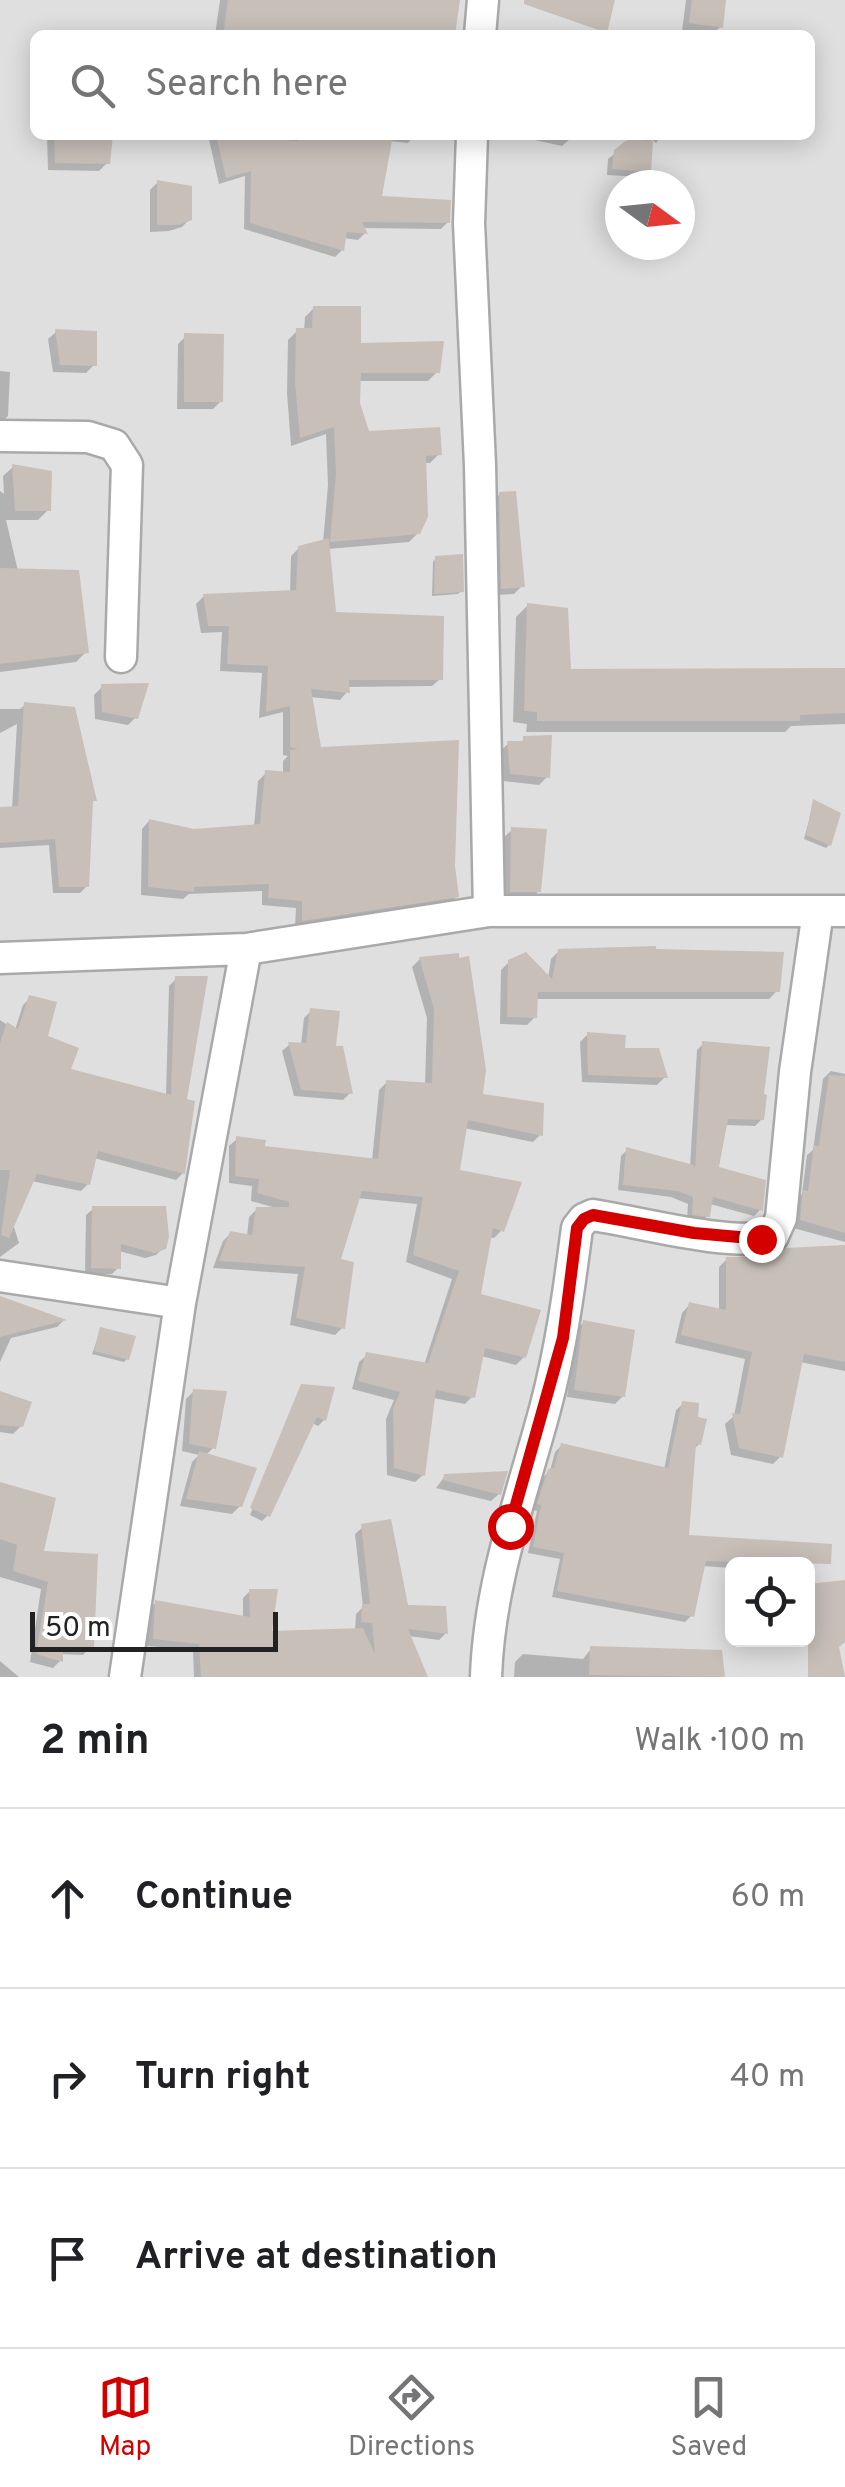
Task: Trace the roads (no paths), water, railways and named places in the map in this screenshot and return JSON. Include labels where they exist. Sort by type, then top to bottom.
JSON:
[{"type":"street","points":[[480,30],[483,0]]},
{"type":"street","points":[[472,140],[468,224],[480,465],[489,911]]},
{"type":"street","points":[[0,436],[88,437],[114,445],[127,464],[121,658]]},
{"type":"street","points":[[0,958],[246,949],[489,911],[831,911],[795,1072],[781,1218],[772,1236],[761,1239],[694,1233],[593,1215],[577,1228],[563,1338],[510,1526],[488,1627],[486,1677]]},
{"type":"street","points":[[125,1677],[180,1303],[246,949]]},
{"type":"street","points":[[0,1276],[180,1303]]}]
